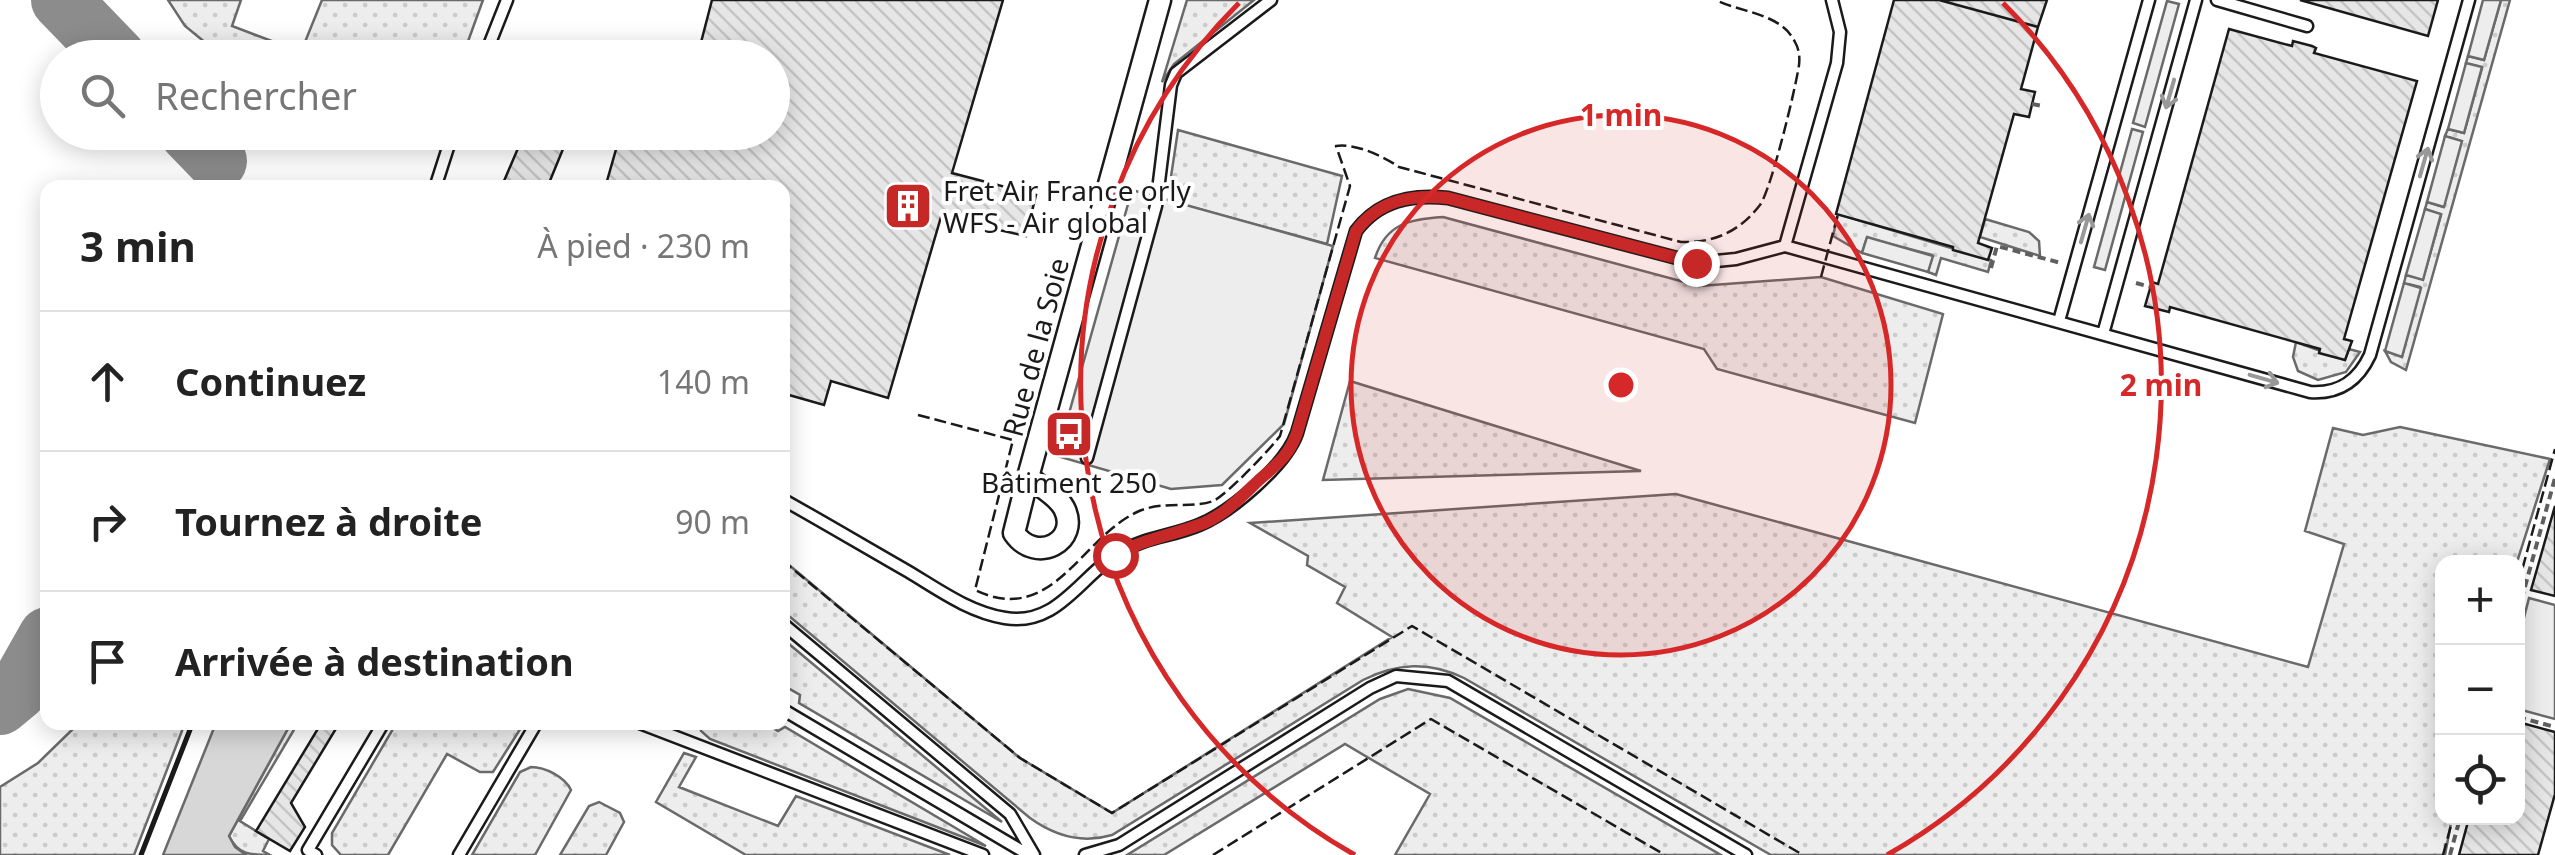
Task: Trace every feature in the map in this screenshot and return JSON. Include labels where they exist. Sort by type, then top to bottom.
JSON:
[{"type":"street","name":"Rue de la Soie","points":[[1028,477],[1160,0]]},
{"type":"lane","points":[[491,40],[508,0]]},
{"type":"lane","points":[[1087,458],[1156,206],[1170,84],[1176,73],[1271,0]]},
{"type":"lane","points":[[1785,246],[1836,63],[1840,32],[1832,0]]},
{"type":"lane","points":[[2059,321],[2149,0]]},
{"type":"lane","points":[[2103,334],[2196,0]]},
{"type":"lane","points":[[2217,0],[2308,26]]},
{"type":"lane","points":[[790,504],[972,609],[1008,619],[1042,614],[1079,590],[1115,555],[1144,539],[1198,526],[1230,508],[1284,460],[1297,433],[1356,231],[1366,217],[1393,202],[1422,195],[1448,198],[1696,263],[1785,246],[2310,392],[2330,391],[2357,377],[2370,355],[2469,0]]},
{"type":"lane","points":[[437,180],[447,150]]},
{"type":"lane","points":[[790,631],[1010,814],[1032,855]]},
{"type":"lane","points":[[1085,855],[1119,845],[1370,688],[1396,676],[1448,681],[1746,855]]},
{"type":"lane","points":[[790,714],[1032,855]]},
{"type":"lane","points":[[316,855],[308,850],[379,730]]},
{"type":"lane","points":[[459,855],[533,730]]},
{"type":"lane","points":[[657,730],[983,855]]},
{"type":"path","points":[[2032,104],[2042,106]]},
{"type":"path","points":[[1991,268],[1998,246],[2074,267]]},
{"type":"path","points":[[2119,278],[2151,287]]},
{"type":"path","points":[[2525,590],[2555,478]]},
{"type":"path","points":[[2525,719],[2555,727]]},
{"type":"path","points":[[2450,855],[2458,825]]},
{"type":"shaded area","points":[[168,0],[241,0],[232,26],[269,40],[202,40],[185,26]]},
{"type":"shaded area","points":[[322,0],[483,0],[469,40],[306,40]]},
{"type":"shaded area","points":[[1187,0],[1254,0],[1174,64],[1162,82]]},
{"type":"shaded area","points":[[2483,0],[2501,0],[2484,60],[2468,56]]},
{"type":"shaded area","points":[[2501,0],[2510,0],[2406,370],[2391,362],[2385,351],[2402,356],[2420,287],[2404,283],[2406,275],[2423,279],[2441,215],[2425,209],[2427,202],[2443,207],[2461,141],[2445,136],[2448,129],[2464,133],[2482,68],[2466,63],[2468,56],[2484,60]]},
{"type":"shaded area","points":[[2167,1],[2179,4],[2145,127],[2133,123]]},
{"type":"shaded area","points":[[2466,63],[2482,67],[2464,133],[2448,129]]},
{"type":"shaded area","points":[[2132,129],[2143,132],[2105,270],[2094,267]]},
{"type":"shaded area","points":[[1178,130],[1342,176],[1327,244],[1177,203],[1169,190]]},
{"type":"shaded area","points":[[2445,136],[2462,141],[2444,207],[2427,202]]},
{"type":"shaded area","points":[[1132,190],[1333,246],[1284,424],[1222,485],[1171,489],[1057,456]]},
{"type":"shaded area","points":[[2425,209],[2441,214],[2423,280],[2406,275]]},
{"type":"shaded area","points":[[1838,214],[1991,260],[1988,272],[1941,258],[1936,275],[1928,272],[1932,255],[1867,238],[1862,253],[1833,236]]},
{"type":"shaded area","points":[[1443,217],[1699,286],[1821,277],[1943,314],[1915,423],[1717,369],[1704,349],[1375,258],[1385,238],[1400,225]]},
{"type":"shaded area","points":[[1985,219],[2029,232],[2039,241],[2040,256],[1980,237]]},
{"type":"shaded area","points":[[1867,237],[1933,256],[1928,272],[1862,253]]},
{"type":"shaded area","points":[[2404,283],[2421,288],[2402,357],[2385,351]]},
{"type":"shaded area","points":[[2296,342],[2345,360],[2349,349],[2360,352],[2346,372],[2318,380],[2298,371],[2293,357]]},
{"type":"shaded area","points":[[1350,381],[1641,471],[1323,480]]},
{"type":"shaded area","points":[[2400,427],[2550,459],[2519,555],[2435,555],[2435,825],[2451,825],[2445,855],[1771,855],[1464,678],[1413,666],[1363,680],[1112,835],[1079,838],[1049,830],[1030,818],[790,617],[790,566],[1020,758],[1112,813],[1392,637],[1337,603],[1345,587],[1307,565],[1308,556],[1250,523],[1676,494],[2308,667],[2344,544],[2305,531],[2333,428],[2363,435]]},
{"type":"shaded area","points":[[2529,598],[2555,605],[2555,719],[2525,711],[2525,614]]},
{"type":"shaded area","points":[[790,645],[1002,822],[799,703],[800,695],[790,689]]},
{"type":"shaded area","points":[[1408,689],[1450,698],[1721,855],[1395,855],[1430,794],[1345,744],[1164,855],[1127,855],[1380,699]]},
{"type":"shaded area","points":[[72,730],[182,730],[134,855],[0,855],[0,787],[38,763]]},
{"type":"shaded area","points":[[213,730],[287,730],[229,836],[246,855],[163,855]]},
{"type":"shaded area","points":[[287,730],[294,730],[240,821],[269,839],[263,851],[270,855],[246,853],[229,836]]},
{"type":"shaded area","points":[[392,730],[520,730],[493,772],[480,772],[447,754],[388,855],[341,855],[332,845],[332,833]]},
{"type":"shaded area","points":[[790,730],[986,846],[710,739],[701,731]]},
{"type":"shaded area","points":[[684,753],[696,757],[679,787],[778,826],[796,796],[950,855],[746,855],[656,802]]},
{"type":"shaded area","points":[[531,767],[554,774],[571,790],[535,855],[472,855],[520,772]]},
{"type":"shaded area","points":[[599,802],[620,813],[624,822],[606,855],[560,855],[589,806]]},
{"type":"building","name":"Fret Air France orly WFS - Air global","points":[[712,0],[1003,0],[952,173],[1036,195],[1026,236],[941,217],[888,398],[831,381],[824,405],[790,395],[790,180],[607,180],[616,150],[790,150],[790,40],[702,40]]},
{"type":"building","points":[[1894,0],[1939,0],[2038,27],[2021,89],[2035,92],[2029,117],[2014,114],[1978,243],[1992,248],[1988,260],[1836,214]]},
{"type":"building","points":[[1939,0],[2047,0],[2038,27]]},
{"type":"building","points":[[2300,0],[2438,0],[2428,36]]},
{"type":"building","points":[[2229,29],[2292,46],[2293,41],[2312,46],[2316,48],[2314,53],[2417,81],[2344,339],[2352,341],[2345,360],[2319,353],[2320,349],[2170,307],[2169,312],[2145,306],[2152,282],[2158,284]]},
{"type":"building","points":[[517,150],[563,150],[550,180],[504,180]]},
{"type":"building","points":[[2555,506],[2555,596],[2531,590]]},
{"type":"building","points":[[2525,724],[2555,732],[2555,794],[2538,855],[2459,855],[2467,825],[2525,825]]},
{"type":"building","points":[[317,730],[335,730],[291,803],[305,827],[290,851],[256,831]]},
{"type":"taxiway","points":[[61,0],[100,40]]},
{"type":"taxiway","points":[[206,150],[217,161]]},
{"type":"taxiway","points":[[0,705],[18,690],[40,651]]},
{"type":"fence","points":[[918,415],[1013,440],[975,590],[1002,598],[1025,597],[1045,589],[1137,512],[1157,506],[1213,501],[1280,436],[1350,186],[1336,146],[1360,148],[1399,167],[1681,242],[1715,238],[1743,222],[1765,196],[1793,94],[1799,53],[1789,32],[1771,19],[1716,0]]},
{"type":"fence","points":[[1821,277],[1838,214]]},
{"type":"fence","points":[[2525,559],[2555,449]]},
{"type":"fence","points":[[790,567],[1020,758],[1112,813],[1412,626],[1803,855]]},
{"type":"fence","points":[[1213,855],[1431,719],[1665,855]]},
{"type":"fence","points":[[2443,855],[2451,825]]},
{"type":"wall","points":[[141,855],[190,730]]},
{"type":"place","name":"Fret Air France orly WFS - Air global","points":[[908,206]]},
{"type":"place","name":"Bâtiment 250","points":[[1069,434]]},
{"type":"route","points":[[1115,555],[1144,539],[1198,526],[1230,508],[1284,460],[1297,433],[1356,231],[1366,217],[1393,202],[1422,195],[1448,198],[1696,263]]}]
